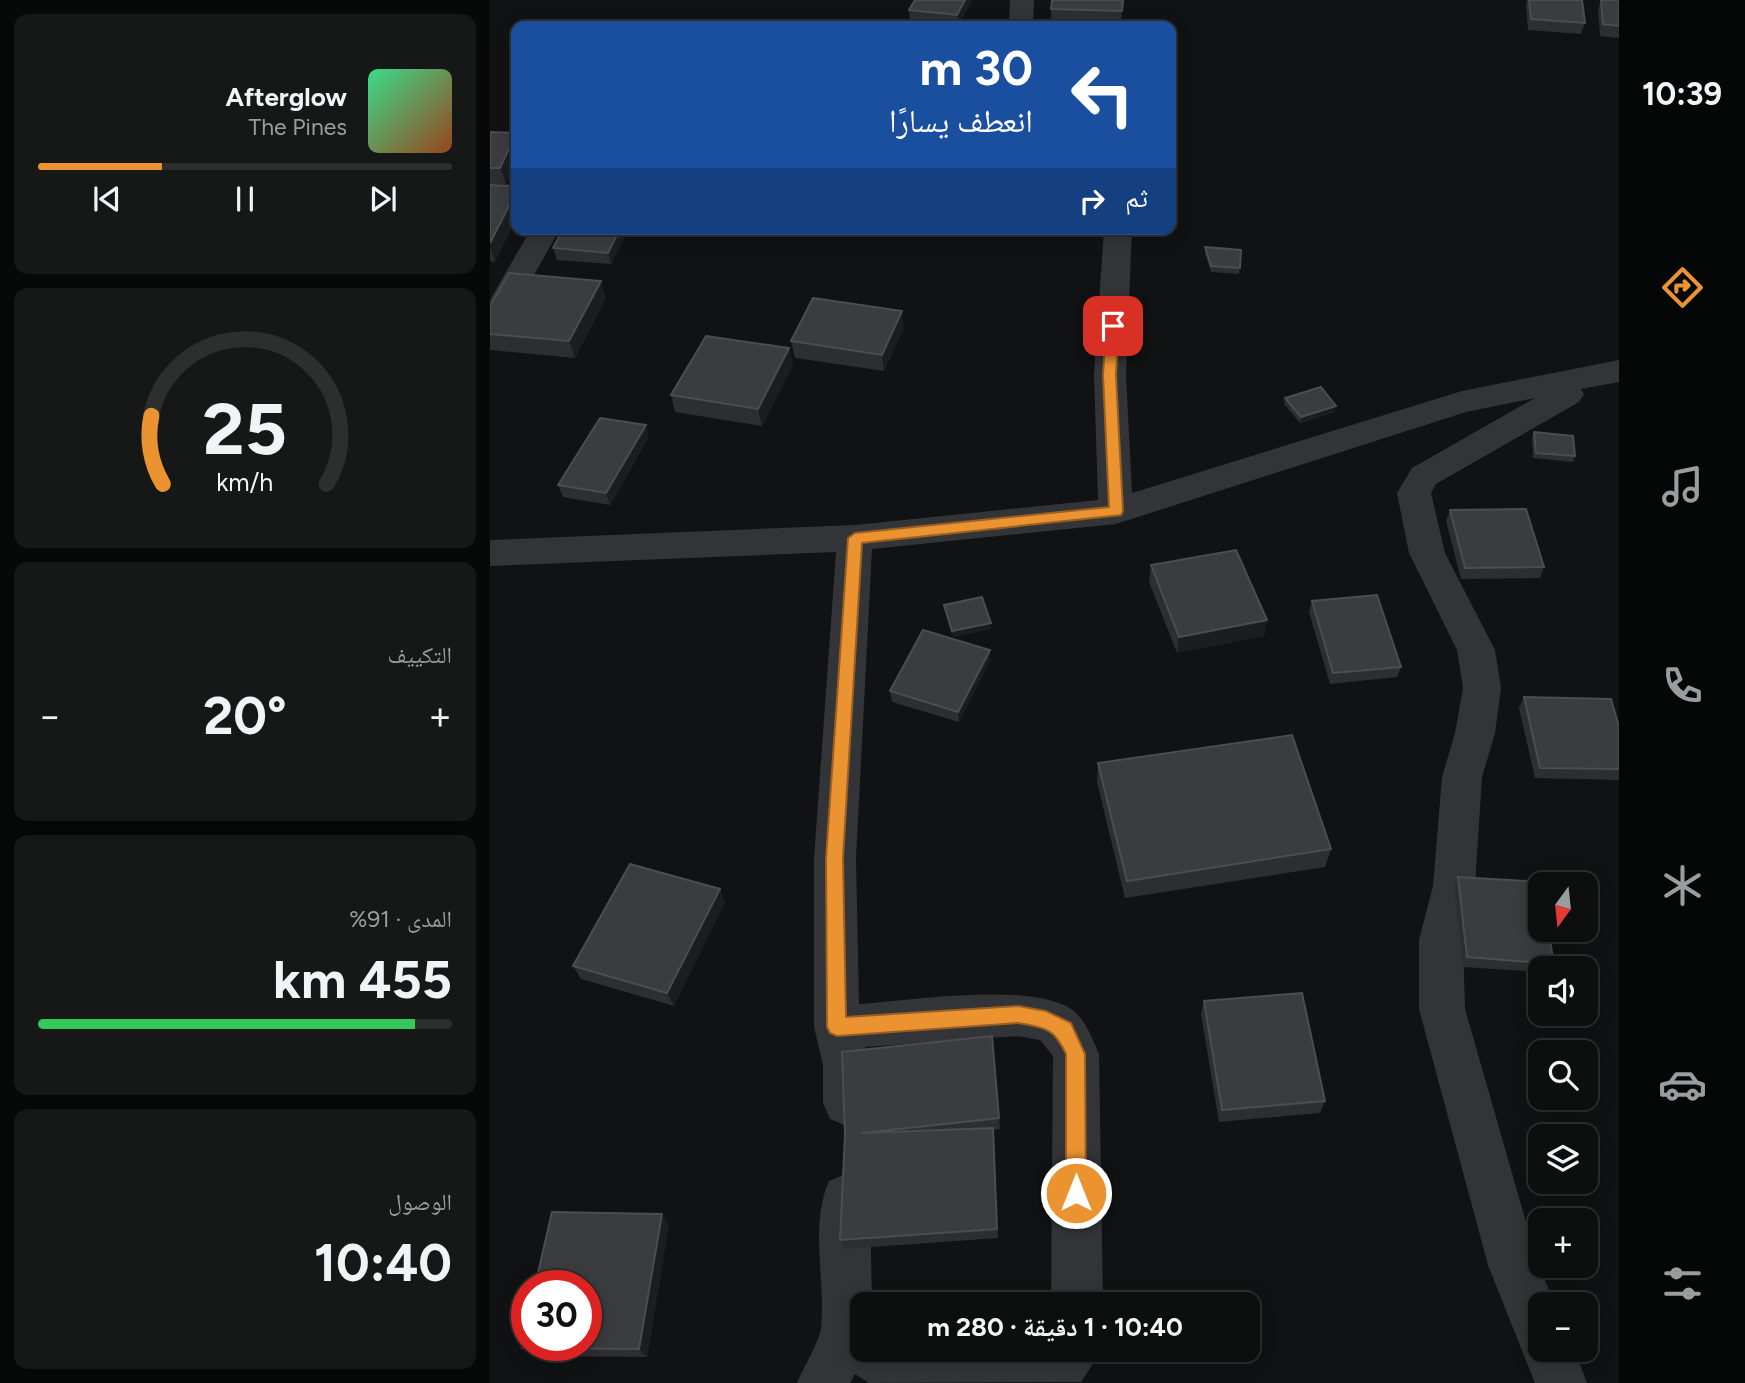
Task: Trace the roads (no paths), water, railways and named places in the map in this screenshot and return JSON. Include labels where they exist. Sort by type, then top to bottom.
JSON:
[{"type":"street","points":[[1021,21],[1022,0]]},
{"type":"street","points":[[490,326],[543,235]]},
{"type":"street","points":[[1116,511],[1110,375],[1118,235]]},
{"type":"street","points":[[490,553],[855,538],[1116,511],[1462,402],[1615,372]]},
{"type":"street","points":[[1528,1302],[1513,1265],[1442,1009],[1441,940],[1454,886],[1462,777],[1475,733],[1482,688],[1476,650],[1427,553],[1414,493],[1424,475],[1452,458],[1538,409],[1615,372]]},
{"type":"street","points":[[850,1292],[844,1249],[848,1153],[846,1065],[837,1027],[835,858],[855,538]]},
{"type":"street","points":[[837,1027],[1018,1015],[1046,1019],[1064,1029],[1076,1054],[1077,1292]]},
{"type":"street","points":[[823,1383],[850,1352]]},
{"type":"street","points":[[884,1362],[891,1367],[926,1372],[1040,1371],[1063,1362]]},
{"type":"street","points":[[1553,1362],[1561,1383]]}]
